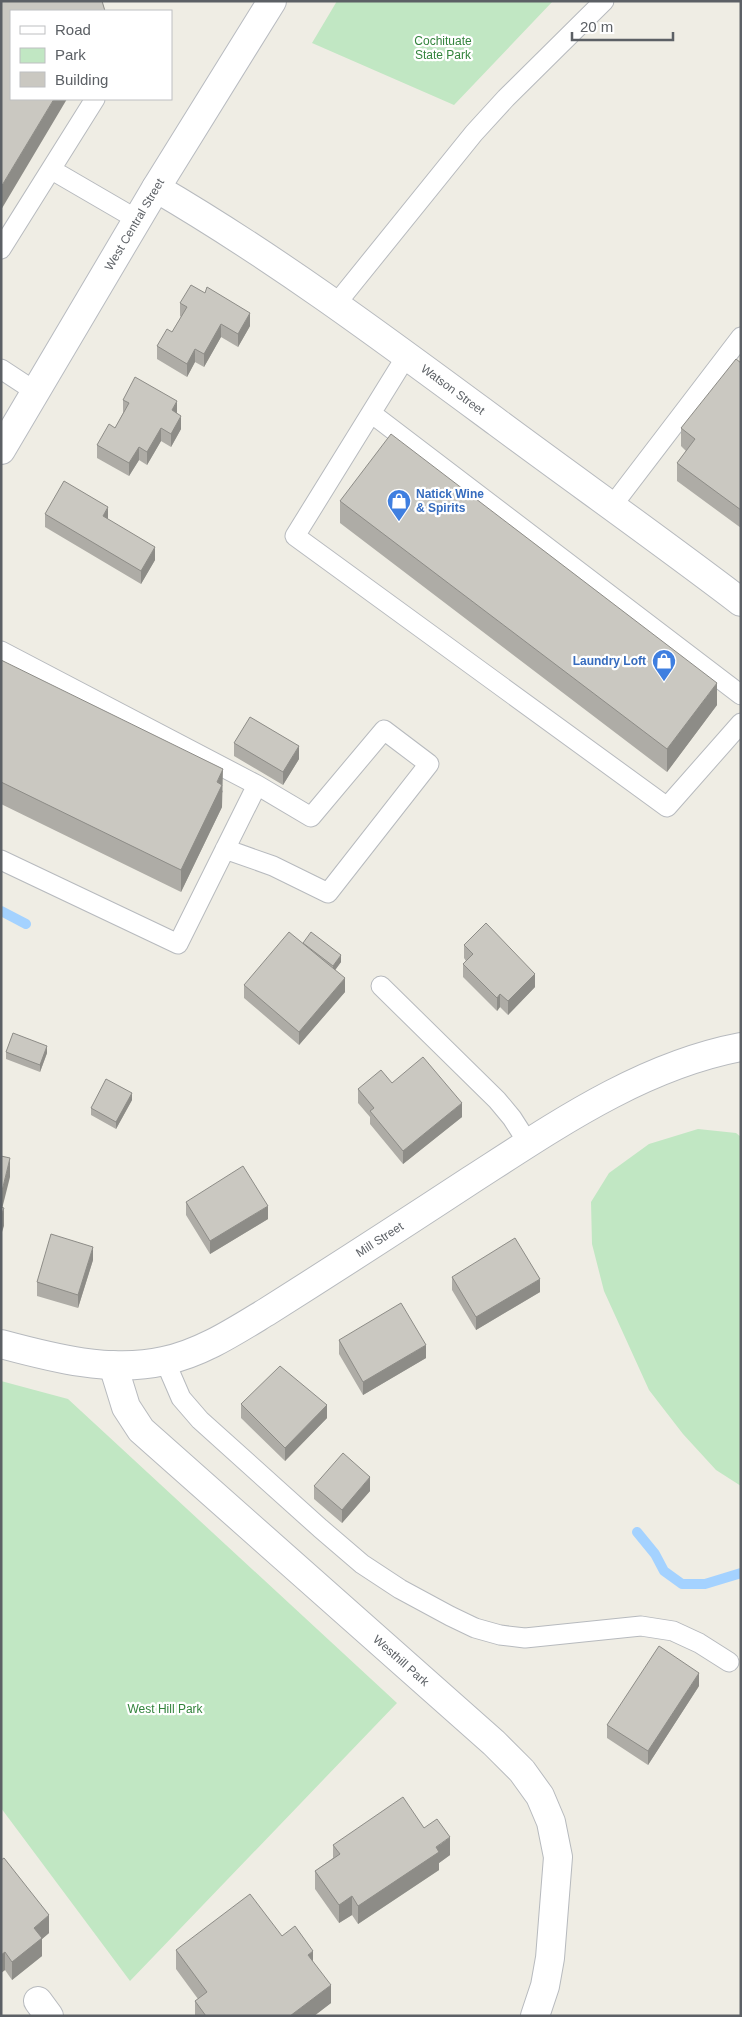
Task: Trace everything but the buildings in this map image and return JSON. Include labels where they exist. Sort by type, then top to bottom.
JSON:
[{"type":"street","name":"West Central Street","points":[[1,450],[156,188],[272,1]]},
{"type":"street","name":"Watson Street","points":[[156,188],[199,213],[336,304],[741,602]]},
{"type":"street","name":"Mill Street","points":[[1,1344],[40,1354],[113,1365],[165,1361],[194,1351],[226,1336],[268,1312],[528,1143],[605,1097],[642,1078],[710,1053],[741,1047]]},
{"type":"street","name":"Westhill Park","points":[[113,1365],[126,1407],[141,1430],[494,1744],[522,1771],[540,1796],[551,1822],[558,1857],[550,1958],[545,1986],[535,2016]]},
{"type":"lane","points":[[336,304],[474,133],[506,98],[604,1]]},
{"type":"lane","points":[[1,249],[95,100]]},
{"type":"lane","points":[[52,170],[138,220]]},
{"type":"lane","points":[[612,506],[741,337]]},
{"type":"lane","points":[[407,355],[295,536],[667,807],[741,723]]},
{"type":"lane","points":[[1,369],[36,392]]},
{"type":"lane","points":[[371,412],[741,694]]},
{"type":"lane","points":[[1,650],[256,785],[311,817],[384,730],[429,764],[328,893],[272,866],[225,849]]},
{"type":"lane","points":[[1,860],[178,944],[256,785]]},
{"type":"lane","points":[[381,986],[496,1100],[512,1118],[528,1143]]},
{"type":"lane","points":[[165,1361],[181,1398],[200,1420],[320,1528],[362,1564],[400,1589],[450,1616],[475,1628],[492,1633],[525,1638],[641,1626],[673,1632],[699,1643],[730,1662]]},
{"type":"green space","name":"Cochituate State Park","points":[[337,1],[553,1],[454,105],[312,43]]},
{"type":"green space","points":[[698,1129],[736,1133],[741,1137],[741,1486],[716,1470],[683,1434],[649,1390],[604,1291],[592,1244],[591,1202],[609,1173],[649,1144]]},
{"type":"green space","name":"West Hill Park","points":[[1,1381],[68,1399],[397,1703],[130,1981],[1,1808]]},
{"type":"waterway","points":[[1,911],[26,924]]},
{"type":"waterway","points":[[637,1532],[655,1554],[664,1571],[682,1584],[705,1584],[741,1573]]},
{"type":"place","name":"Natick Wine & Spirits","points":[[399,522]]},
{"type":"place","name":"Laundry Loft","points":[[664,682]]}]
